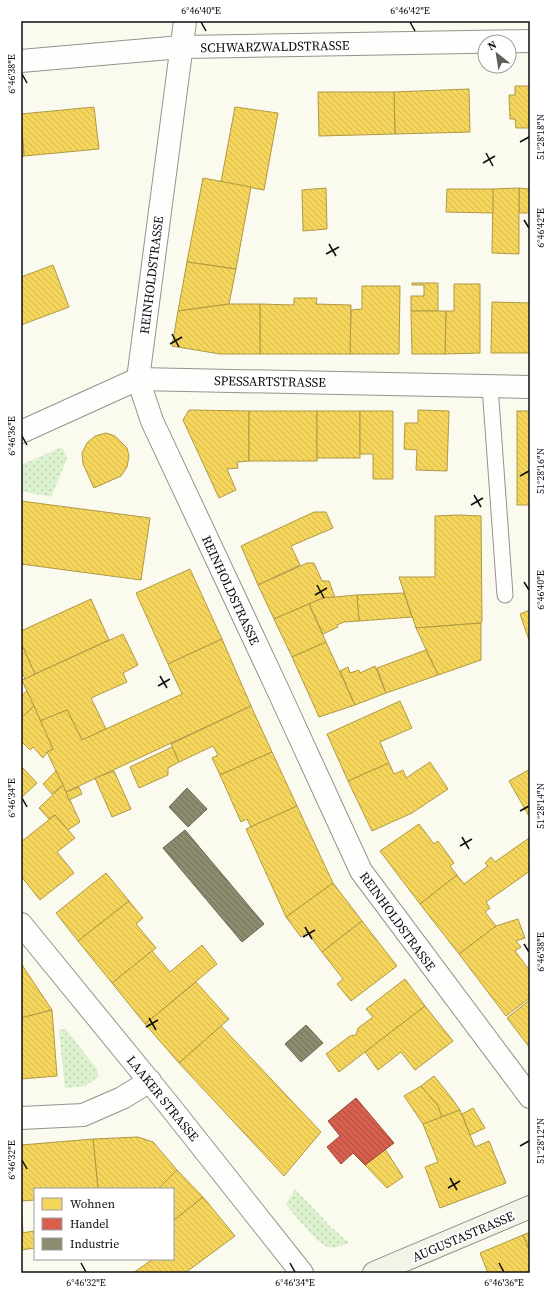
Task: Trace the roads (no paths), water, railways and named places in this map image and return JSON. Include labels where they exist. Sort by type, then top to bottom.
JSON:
[{"type":"main road","name":"AUGUSTASTRASSE","points":[[374,1273],[530,1207]]},
{"type":"street","name":"REINHOLDSTRASSE","points":[[185,21],[138,378],[152,421],[278,688],[361,871],[530,1097]]},
{"type":"street","name":"SCHWARZWALDSTRASSE","points":[[21,61],[181,48],[530,41]]},
{"type":"street","name":"SPESSARTSTRASSE","points":[[21,432],[138,378],[530,387]]},
{"type":"street","name":"LAAKER STRASSE","points":[[21,924],[150,1081],[302,1273]]},
{"type":"street","points":[[21,1118],[83,1115],[122,1098],[150,1081]]},
{"type":"lane","points":[[490,386],[505,595]]}]
